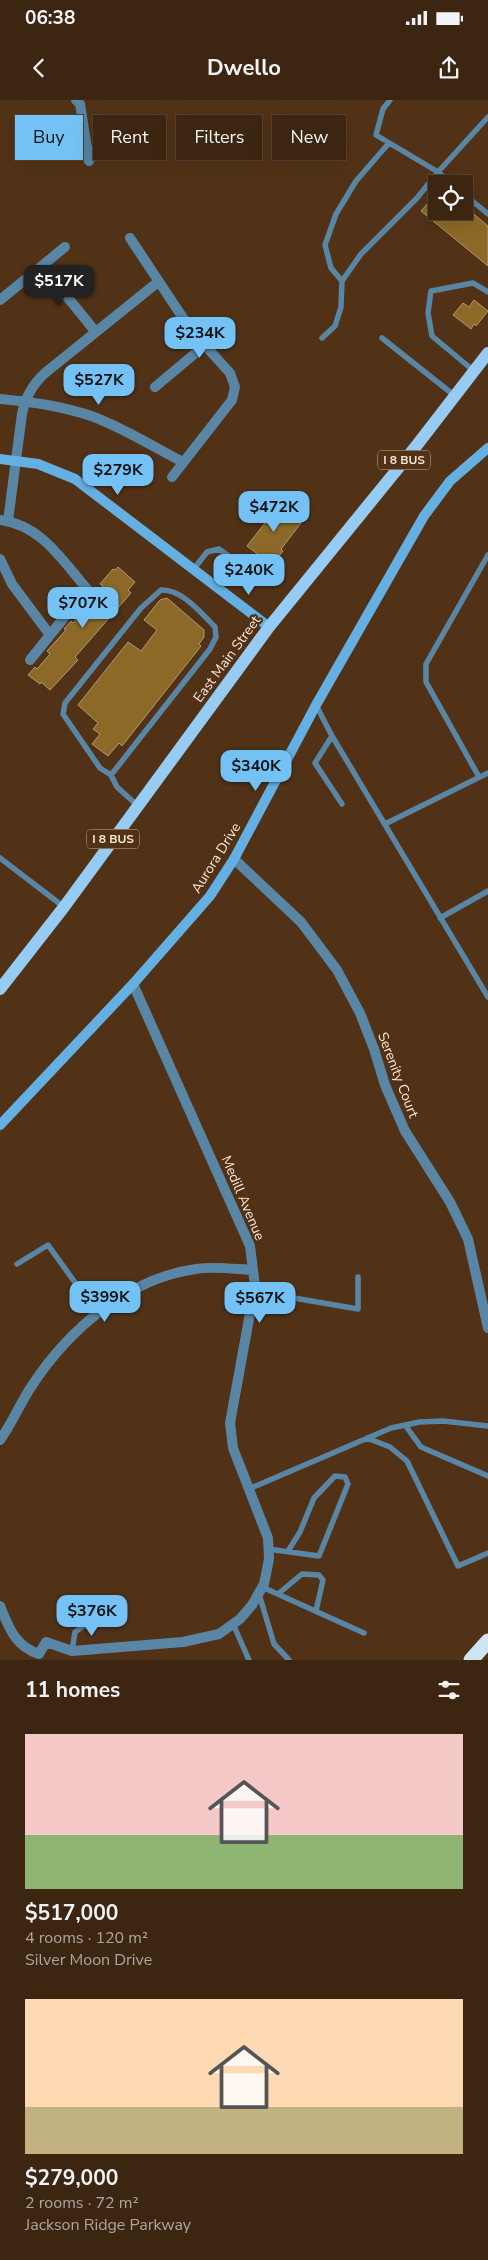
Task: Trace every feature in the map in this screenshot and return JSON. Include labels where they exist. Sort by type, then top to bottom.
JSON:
[{"type":"highway","points":[[471,1660],[488,1641]]},
{"type":"highway","points":[[479,1660],[488,1652]]},
{"type":"main road","name":"East Main Street","points":[[0,989],[64,907],[269,627],[488,353]]},
{"type":"street","points":[[76,100],[80,104],[89,161]]},
{"type":"street","points":[[130,238],[183,319],[204,346],[230,373],[235,383],[232,400],[172,477]]},
{"type":"street","points":[[0,300],[66,247]]},
{"type":"street","points":[[42,266],[95,331]]},
{"type":"street","points":[[30,660],[86,589],[39,535],[19,524],[4,521],[25,401],[44,373],[158,282]]},
{"type":"street","points":[[155,387],[204,346]]},
{"type":"street","points":[[0,399],[60,407],[97,418],[183,462]]},
{"type":"street","name":"Aurora Drive","points":[[0,1125],[133,984],[210,896],[234,860],[316,705],[424,516],[450,481],[488,448]]},
{"type":"street","points":[[0,459],[38,464],[75,479],[269,627]]},
{"type":"street","points":[[0,559],[12,584],[50,634]]},
{"type":"street","name":"Serenity Court","points":[[234,860],[301,922],[337,970],[360,1013],[385,1085],[405,1131],[450,1202],[468,1239],[488,1328]]},
{"type":"street","name":"Medill Avenue","points":[[72,1651],[183,1642],[219,1634],[252,1606],[260,1590],[269,1559],[268,1538],[233,1448],[230,1423],[255,1286],[250,1246],[133,984]]},
{"type":"street","points":[[0,1440],[48,1363],[73,1335],[98,1313],[150,1281],[195,1269],[253,1270]]},
{"type":"street","points":[[0,1606],[14,1638],[29,1651],[39,1654],[46,1642],[72,1651]]},
{"type":"lane","points":[[390,100],[383,109],[376,136],[442,175]]},
{"type":"lane","points":[[322,338],[335,326],[341,307],[342,281],[361,254],[417,198],[488,117]]},
{"type":"lane","points":[[342,281],[331,268],[325,245],[336,214],[356,181],[389,143]]},
{"type":"lane","points":[[473,202],[488,214]]},
{"type":"lane","points":[[475,371],[432,336],[428,313],[431,291],[473,283],[488,292]]},
{"type":"lane","points":[[382,338],[455,396]]},
{"type":"lane","points":[[193,570],[207,552],[219,548],[258,577]]},
{"type":"lane","points":[[479,777],[426,682],[426,664],[488,556]]},
{"type":"lane","points":[[111,774],[210,649],[216,636],[215,627],[196,607],[170,589],[161,590],[141,608],[65,703],[63,714],[100,768],[111,774],[116,787],[138,806]]},
{"type":"lane","points":[[316,705],[332,736],[488,997]]},
{"type":"lane","points":[[332,736],[315,763],[342,804]]},
{"type":"lane","points":[[384,824],[488,774]]},
{"type":"lane","points":[[0,858],[64,907]]},
{"type":"lane","points":[[440,918],[488,891]]},
{"type":"lane","points":[[17,1264],[48,1246],[98,1313]]},
{"type":"lane","points":[[255,1286],[288,1298],[358,1310],[358,1277]]},
{"type":"lane","points":[[249,1489],[391,1428],[443,1421],[488,1426]]},
{"type":"lane","points":[[405,1425],[421,1447],[488,1476]]},
{"type":"lane","points":[[367,1438],[390,1446],[407,1461],[458,1566],[488,1553]]},
{"type":"lane","points":[[268,1549],[319,1556],[348,1484],[345,1477],[336,1476],[314,1498],[300,1532],[288,1551]]},
{"type":"lane","points":[[278,1594],[302,1574],[319,1575],[323,1580],[316,1611]]},
{"type":"lane","points":[[289,1660],[274,1644],[260,1590],[278,1594],[364,1633]]},
{"type":"lane","points":[[72,1651],[75,1632],[92,1620],[100,1609]]},
{"type":"lane","points":[[233,1624],[248,1660]]},
{"type":"building","points":[[428,203],[428,217],[421,211]]},
{"type":"building","points":[[473,214],[488,226],[488,266],[432,220],[473,220]]},
{"type":"building","points":[[474,300],[488,311],[476,326],[474,324],[471,329],[453,315],[463,303],[469,307]]},
{"type":"building","points":[[272,501],[301,523],[281,549],[283,551],[272,565],[247,546],[269,518],[262,513]]},
{"type":"building","points":[[118,567],[135,582],[128,590],[131,593],[75,657],[78,660],[50,690],[41,682],[40,684],[28,675],[35,667],[37,669],[50,654],[47,651],[66,630],[64,629],[71,621],[73,623],[85,609],[82,607],[89,599],[91,601],[103,586],[100,584],[113,569],[115,570]]},
{"type":"building","points":[[167,598],[204,630],[204,637],[199,644],[201,646],[122,746],[119,743],[108,756],[92,744],[100,734],[93,729],[98,723],[78,705],[128,642],[141,651],[157,630],[144,620],[160,600]]}]
